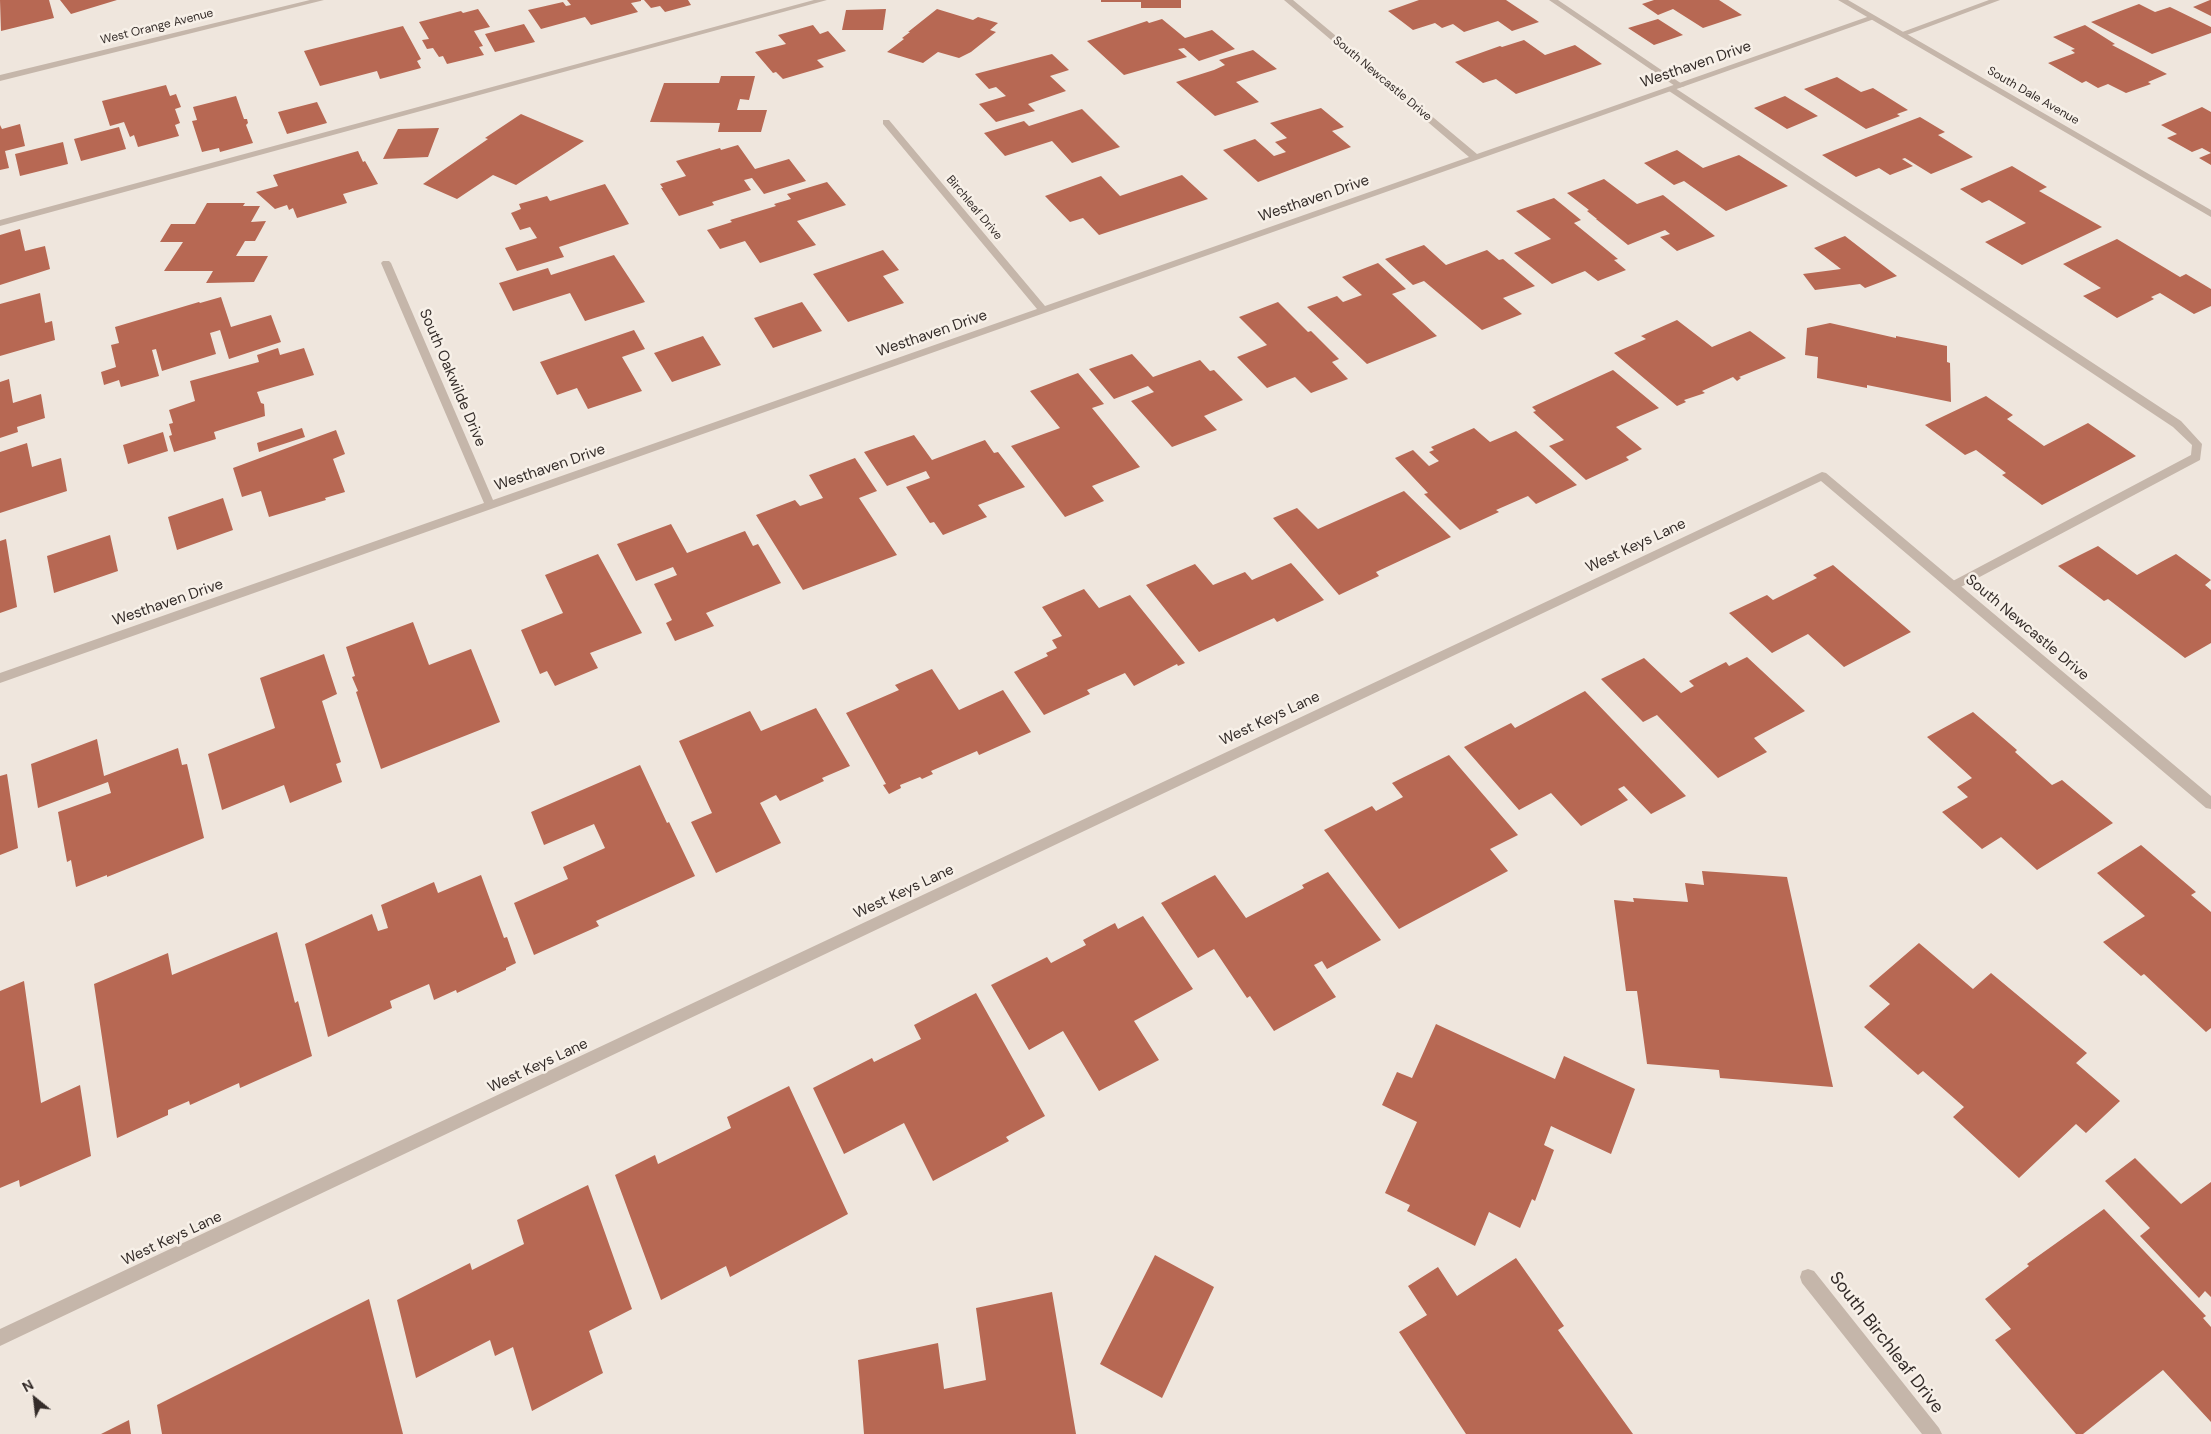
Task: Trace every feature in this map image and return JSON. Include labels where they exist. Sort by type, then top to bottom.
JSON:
[{"type":"street","name":"West Orange Avenue","points":[[0,78],[320,0]]},
{"type":"street","points":[[0,223],[823,0]]},
{"type":"street","name":"South Newcastle Drive","points":[[1288,0],[1476,158]]},
{"type":"street","points":[[1553,0],[1677,87],[2176,424],[2197,444],[2196,457],[1953,586]]},
{"type":"street","name":"South Dale Avenue","points":[[1842,0],[2211,214]]},
{"type":"street","points":[[1901,34],[1996,0]]},
{"type":"street","name":"Westhaven Drive","points":[[0,678],[1874,18]]},
{"type":"street","name":"Birchleaf Drive","points":[[886,122],[1043,310]]},
{"type":"street","name":"South Oakwilde Drive","points":[[386,264],[490,505]]},
{"type":"street","name":"South Newcastle Drive","points":[[1822,476],[2211,804]]},
{"type":"street","name":"West Keys Lane","points":[[0,1338],[1822,476]]},
{"type":"street","name":"South Birchleaf Drive","points":[[1808,1277],[1933,1434]]},
{"type":"building","points":[[0,0],[49,0],[54,18],[1,31]]},
{"type":"building","points":[[60,0],[117,0],[71,14]]},
{"type":"building","points":[[567,0],[641,1],[631,3],[638,12],[591,25],[585,17],[541,29],[528,10],[563,2],[566,6],[571,5]]},
{"type":"building","points":[[644,0],[688,0],[691,5],[665,12],[660,6],[651,8]]},
{"type":"building","points":[[1101,0],[1181,0],[1181,8],[1141,8],[1141,2],[1101,2]]},
{"type":"building","points":[[1419,0],[1506,0],[1539,22],[1512,31],[1498,21],[1464,32],[1453,24],[1442,28],[1435,23],[1413,30],[1388,11]]},
{"type":"building","points":[[1654,0],[1719,0],[1742,15],[1703,28],[1673,9],[1658,15],[1642,4]]},
{"type":"building","points":[[2210,0],[2211,16],[2193,7]]},
{"type":"building","points":[[2139,4],[2155,12],[2170,7],[2211,27],[2211,33],[2152,54],[2091,22]]},
{"type":"building","points":[[478,9],[490,27],[474,31],[483,46],[479,47],[484,55],[447,64],[443,56],[439,57],[433,48],[427,49],[422,40],[429,39],[419,22],[461,11],[463,13]]},
{"type":"building","points":[[886,9],[883,30],[842,30],[846,10]]},
{"type":"building","points":[[937,9],[973,20],[978,17],[998,23],[990,30],[996,32],[971,52],[959,58],[938,52],[923,63],[887,52],[904,39],[902,38],[910,32],[908,32]]},
{"type":"building","points":[[1162,19],[1185,38],[1212,30],[1235,49],[1199,61],[1184,48],[1178,49],[1187,57],[1124,75],[1087,41],[1147,21],[1149,23]]},
{"type":"building","points":[[1658,19],[1683,35],[1654,45],[1628,28]]},
{"type":"building","points":[[524,24],[535,42],[495,52],[485,34]]},
{"type":"building","points":[[813,25],[820,34],[828,31],[846,51],[817,60],[824,67],[783,79],[776,72],[773,73],[755,52],[786,44],[778,35]]},
{"type":"building","points":[[2085,25],[2115,44],[2112,45],[2167,74],[2148,82],[2151,84],[2126,93],[2108,84],[2098,88],[2086,81],[2082,83],[2048,63],[2075,53],[2071,50],[2075,49],[2053,37]]},
{"type":"building","points":[[403,26],[421,59],[417,61],[421,68],[380,79],[377,71],[320,86],[304,51]]},
{"type":"building","points":[[1524,40],[1545,55],[1575,45],[1602,64],[1516,94],[1496,79],[1483,83],[1455,62],[1500,46]]},
{"type":"building","points":[[1253,50],[1277,69],[1236,82],[1259,102],[1215,116],[1176,82],[1225,65],[1219,60]]},
{"type":"building","points":[[1052,54],[1069,70],[1050,76],[1066,91],[1028,104],[1035,111],[996,122],[979,104],[1006,96],[996,87],[989,89],[975,74]]},
{"type":"building","points":[[721,76],[755,76],[749,100],[740,99],[737,110],[767,110],[761,132],[718,132],[720,123],[650,122],[664,83],[719,83]]},
{"type":"building","points":[[1837,77],[1861,92],[1873,88],[1908,110],[1897,114],[1900,116],[1866,129],[1804,89]]},
{"type":"building","points":[[166,85],[170,96],[176,94],[181,107],[175,109],[180,123],[175,125],[179,136],[138,147],[134,135],[130,137],[124,122],[110,126],[102,101]]},
{"type":"building","points":[[236,96],[244,119],[247,119],[248,123],[246,125],[253,143],[220,152],[219,148],[202,152],[192,121],[197,120],[193,107]]},
{"type":"building","points":[[1785,96],[1818,116],[1787,129],[1754,108]]},
{"type":"building","points":[[317,102],[327,123],[287,134],[278,112]]},
{"type":"building","points":[[2202,107],[2211,112],[2211,153],[2202,148],[2192,152],[2167,138],[2177,134],[2161,125]]},
{"type":"building","points":[[1321,108],[1344,127],[1332,131],[1351,147],[1258,182],[1223,150],[1255,139],[1274,156],[1286,152],[1275,142],[1287,138],[1270,123]]},
{"type":"building","points":[[1082,109],[1120,147],[1072,163],[1052,141],[1005,156],[984,133],[1024,121],[1029,126]]},
{"type":"building","points":[[521,114],[584,141],[516,185],[493,175],[457,199],[423,184],[488,139],[485,138]]},
{"type":"building","points":[[1920,117],[1945,132],[1938,135],[1973,157],[1931,174],[1905,158],[1902,159],[1913,166],[1890,175],[1879,168],[1856,177],[1822,155]]},
{"type":"building","points":[[20,124],[25,146],[5,151],[9,168],[0,170],[0,125],[2,129]]},
{"type":"building","points":[[119,127],[126,149],[81,161],[74,139]]},
{"type":"building","points":[[439,128],[428,157],[383,159],[398,129]]},
{"type":"building","points":[[63,142],[68,164],[20,176],[15,154]]},
{"type":"building","points":[[738,145],[755,169],[789,159],[806,181],[764,194],[752,178],[744,180],[751,190],[712,202],[714,205],[679,216],[660,184],[686,176],[676,161],[720,148],[721,150]]},
{"type":"building","points":[[1677,150],[1703,168],[1739,155],[1788,186],[1726,211],[1684,181],[1674,185],[1644,163]]},
{"type":"building","points":[[358,151],[378,184],[343,194],[347,203],[297,218],[293,208],[289,210],[287,205],[275,209],[256,192],[278,186],[273,175]]},
{"type":"building","points":[[2211,153],[2211,165],[2199,158]]},
{"type":"building","points":[[2012,166],[2047,187],[2039,191],[2102,227],[2022,265],[1985,242],[2026,223],[1989,200],[1982,203],[1960,189]]},
{"type":"building","points":[[1182,175],[1208,199],[1099,235],[1083,218],[1070,222],[1045,196],[1101,176],[1120,196]]},
{"type":"building","points":[[1604,179],[1637,204],[1663,195],[1715,236],[1677,251],[1660,237],[1670,234],[1665,230],[1628,245],[1567,193]]},
{"type":"building","points":[[827,182],[846,205],[797,221],[816,245],[760,263],[745,241],[720,249],[707,230],[732,222],[730,220],[776,206],[774,204],[791,199],[787,194]]},
{"type":"building","points":[[605,184],[629,224],[559,247],[564,257],[517,271],[505,248],[537,238],[530,227],[520,230],[511,213],[521,209],[519,204],[547,196],[550,201]]},
{"type":"building","points":[[1554,198],[1581,220],[1574,223],[1618,259],[1614,260],[1626,270],[1598,281],[1585,271],[1552,284],[1514,253],[1551,239],[1516,211]]},
{"type":"building","points":[[207,203],[245,203],[243,206],[260,206],[251,222],[266,221],[255,241],[245,241],[236,256],[268,256],[254,282],[206,283],[213,271],[164,271],[183,242],[160,242],[171,224],[195,224]]},
{"type":"building","points":[[20,229],[25,251],[45,246],[50,269],[0,285],[0,235]]},
{"type":"building","points":[[1845,236],[1897,276],[1865,288],[1860,284],[1815,290],[1803,274],[1841,269],[1814,248]]},
{"type":"building","points":[[2117,239],[2180,277],[2186,274],[2211,289],[2211,306],[2194,314],[2160,293],[2151,297],[2154,299],[2117,318],[2083,296],[2101,288],[2063,264]]},
{"type":"building","points":[[1424,245],[1446,265],[1487,250],[1499,260],[1503,259],[1535,286],[1503,298],[1522,314],[1482,330],[1424,281],[1413,285],[1385,259]]},
{"type":"building","points":[[883,250],[899,270],[883,276],[904,303],[848,322],[813,274]]},
{"type":"building","points":[[614,255],[645,302],[585,321],[570,293],[513,311],[499,283],[548,268],[551,275]]},
{"type":"building","points":[[1378,263],[1406,289],[1392,294],[1437,336],[1367,364],[1307,307],[1337,296],[1343,302],[1362,295],[1342,277]]},
{"type":"building","points":[[40,293],[45,323],[52,321],[55,340],[0,356],[0,304]]},
{"type":"building","points":[[221,297],[231,327],[271,315],[281,342],[229,359],[220,330],[210,333],[216,354],[162,371],[156,349],[152,350],[159,376],[121,387],[119,380],[104,385],[101,372],[116,367],[111,345],[119,343],[115,327]]},
{"type":"building","points":[[802,302],[822,331],[773,348],[754,318]]},
{"type":"building","points":[[1278,302],[1339,359],[1332,362],[1348,379],[1311,393],[1295,377],[1267,388],[1237,357],[1267,345],[1239,317]]},
{"type":"building","points":[[1677,320],[1712,347],[1750,331],[1786,358],[1739,377],[1741,378],[1737,381],[1733,377],[1702,391],[1705,393],[1684,400],[1686,402],[1677,406],[1614,353],[1646,339],[1641,336]]},
{"type":"building","points":[[1830,323],[1896,338],[1896,336],[1947,346],[1947,362],[1950,363],[1951,402],[1867,385],[1867,388],[1817,378],[1818,357],[1805,355],[1807,328]]},
{"type":"building","points":[[634,330],[645,349],[622,357],[642,391],[588,409],[577,388],[557,395],[540,362]]},
{"type":"building","points":[[703,336],[721,365],[672,382],[654,353]]},
{"type":"building","points":[[278,348],[280,355],[304,348],[314,375],[257,392],[261,403],[264,404],[265,416],[214,432],[216,439],[174,452],[169,436],[172,435],[169,424],[173,423],[169,410],[195,401],[190,381],[259,362],[257,355]]},
{"type":"building","points":[[1132,354],[1153,377],[1200,360],[1210,371],[1214,370],[1243,400],[1204,416],[1217,430],[1172,447],[1131,401],[1154,392],[1148,386],[1114,399],[1089,369]]},
{"type":"building","points":[[1613,370],[1659,408],[1616,427],[1642,449],[1626,457],[1629,460],[1586,480],[1549,446],[1564,440],[1533,412],[1536,411],[1532,407]]},
{"type":"building","points":[[1078,373],[1104,404],[1092,408],[1140,467],[1092,486],[1104,501],[1065,517],[1011,446],[1060,428],[1030,391]]},
{"type":"building","points":[[9,379],[13,403],[41,394],[45,418],[17,427],[18,432],[0,438],[0,382]]},
{"type":"building","points":[[1986,396],[2013,415],[2007,419],[2044,446],[2088,423],[2136,456],[2042,505],[2002,475],[2006,473],[1976,450],[1965,455],[1925,425]]},
{"type":"building","points":[[302,428],[305,437],[259,452],[257,443]]},
{"type":"building","points":[[1474,428],[1490,442],[1516,431],[1577,485],[1536,504],[1528,496],[1496,510],[1499,512],[1460,530],[1424,494],[1428,493],[1395,458],[1413,450],[1429,466],[1439,461],[1429,452],[1434,450],[1431,447]]},
{"type":"building","points":[[336,430],[345,454],[333,459],[345,492],[325,498],[326,500],[269,517],[261,491],[242,497],[233,468]]},
{"type":"building","points":[[163,432],[168,451],[128,464],[123,445]]},
{"type":"building","points":[[914,435],[932,460],[985,440],[994,453],[998,452],[1025,487],[978,505],[987,517],[943,535],[934,522],[930,523],[906,487],[930,478],[926,471],[887,486],[864,452]]},
{"type":"building","points":[[27,443],[32,467],[61,458],[67,491],[0,513],[0,452]]},
{"type":"building","points":[[855,458],[877,491],[859,498],[897,555],[803,590],[756,515],[795,500],[800,506],[823,498],[809,475]]},
{"type":"building","points":[[1404,491],[1451,537],[1376,572],[1379,576],[1339,595],[1273,518],[1297,508],[1318,529]]},
{"type":"building","points":[[223,498],[233,530],[177,550],[168,517]]},
{"type":"building","points":[[671,524],[687,553],[745,531],[753,546],[758,544],[781,583],[706,613],[714,626],[675,641],[666,623],[672,620],[654,584],[677,575],[673,567],[636,581],[617,544]]},
{"type":"building","points":[[110,535],[118,571],[54,593],[47,556]]},
{"type":"building","points":[[6,539],[17,607],[0,613],[0,541]]},
{"type":"building","points":[[2098,546],[2137,575],[2176,554],[2211,580],[2205,585],[2211,590],[2211,643],[2185,658],[2108,599],[2104,601],[2058,566]]},
{"type":"building","points":[[598,554],[642,633],[590,653],[598,668],[555,686],[547,671],[540,674],[521,630],[563,613],[545,575]]},
{"type":"building","points":[[1291,563],[1324,600],[1277,622],[1274,618],[1199,652],[1146,585],[1195,564],[1213,585],[1245,572],[1252,580]]},
{"type":"building","points":[[1833,565],[1911,632],[1844,667],[1808,634],[1772,653],[1729,613],[1767,595],[1773,600],[1817,578],[1813,575]]},
{"type":"building","points":[[1084,589],[1099,608],[1130,595],[1185,663],[1178,666],[1177,664],[1134,686],[1125,673],[1087,690],[1090,694],[1044,715],[1014,672],[1048,656],[1046,653],[1057,648],[1052,640],[1062,636],[1042,607]]},
{"type":"building","points":[[413,622],[429,665],[471,649],[500,722],[381,769],[356,692],[358,691],[352,677],[355,676],[346,647]]},
{"type":"building","points":[[324,654],[337,694],[322,701],[341,762],[336,764],[342,782],[290,803],[284,785],[222,810],[208,754],[275,728],[260,678]]},
{"type":"building","points":[[1747,657],[1805,711],[1754,738],[1767,752],[1718,778],[1657,715],[1643,722],[1601,679],[1644,658],[1681,693],[1694,686],[1689,681],[1726,662],[1729,666]]},
{"type":"building","points":[[932,669],[959,710],[1003,690],[1031,732],[979,755],[977,751],[931,771],[933,774],[900,785],[901,788],[889,794],[883,785],[886,784],[846,713],[899,690],[895,685]]},
{"type":"building","points":[[1585,691],[1686,796],[1651,814],[1624,786],[1618,789],[1628,800],[1581,826],[1551,793],[1519,810],[1464,747],[1511,723],[1515,728]]},
{"type":"building","points":[[816,708],[850,766],[822,778],[824,781],[780,801],[776,795],[760,803],[781,843],[716,873],[691,822],[712,813],[679,741],[750,711],[761,731]]},
{"type":"building","points":[[1973,712],[2017,750],[2015,752],[2052,785],[2062,780],[2113,823],[2037,870],[2001,837],[1982,849],[1942,812],[1968,797],[1957,787],[1972,778],[1927,737]]},
{"type":"building","points":[[97,739],[104,776],[178,748],[182,765],[187,764],[204,838],[107,877],[107,875],[76,887],[71,860],[67,862],[58,812],[111,793],[108,782],[38,808],[31,764]]},
{"type":"building","points":[[1449,755],[1518,835],[1490,849],[1508,871],[1399,929],[1324,830],[1372,806],[1376,811],[1403,797],[1392,783]]},
{"type":"building","points":[[640,765],[667,823],[669,822],[695,876],[596,921],[599,926],[534,955],[514,903],[568,879],[563,867],[605,848],[594,824],[544,845],[531,812]]},
{"type":"building","points":[[7,774],[18,848],[0,855],[0,776]]},
{"type":"building","points":[[2141,845],[2196,892],[2191,895],[2211,912],[2211,1028],[2206,1032],[2144,974],[2141,976],[2103,942],[2145,916],[2097,873]]},
{"type":"building","points":[[1702,871],[1787,877],[1833,1087],[1720,1078],[1719,1070],[1647,1064],[1637,991],[1626,991],[1614,900],[1634,902],[1633,898],[1688,902],[1685,883],[1704,885]]},
{"type":"building","points":[[1328,872],[1381,940],[1327,969],[1322,961],[1314,965],[1336,997],[1274,1031],[1250,996],[1247,998],[1214,949],[1198,958],[1161,903],[1215,875],[1246,918],[1304,888],[1302,885]]},
{"type":"building","points":[[481,875],[504,938],[507,937],[516,963],[506,968],[506,970],[457,993],[456,990],[434,1000],[429,984],[390,1001],[392,1008],[328,1037],[305,944],[372,914],[378,931],[388,928],[381,905],[434,882],[438,893]]},
{"type":"building","points":[[1143,916],[1193,989],[1134,1021],[1159,1060],[1099,1091],[1063,1031],[1029,1050],[991,985],[1047,957],[1051,963],[1086,945],[1083,940],[1115,923],[1118,929]]},
{"type":"building","points":[[277,932],[295,1003],[298,1001],[312,1056],[240,1088],[239,1083],[190,1105],[189,1101],[168,1110],[168,1115],[117,1138],[94,984],[168,953],[172,975]]},
{"type":"building","points":[[1919,943],[1973,989],[1991,973],[2087,1053],[2076,1063],[2120,1101],[2086,1133],[2076,1124],[2019,1178],[1953,1117],[1964,1107],[1923,1071],[1918,1075],[1864,1027],[1890,1004],[1869,986]]},
{"type":"building","points":[[24,981],[41,1103],[80,1085],[91,1156],[20,1187],[19,1180],[0,1188],[0,991]]},
{"type":"building","points":[[976,993],[1045,1116],[1006,1137],[1009,1141],[933,1181],[904,1123],[844,1154],[813,1088],[872,1058],[874,1062],[921,1039],[914,1025]]},
{"type":"building","points":[[1436,1024],[1555,1079],[1564,1056],[1635,1089],[1611,1154],[1551,1126],[1544,1145],[1554,1150],[1535,1201],[1532,1199],[1520,1228],[1489,1212],[1475,1246],[1407,1211],[1410,1205],[1385,1193],[1417,1122],[1382,1105],[1397,1072],[1412,1078]]},
{"type":"building","points":[[789,1086],[848,1214],[730,1277],[726,1266],[661,1300],[615,1175],[655,1155],[658,1164],[731,1128],[727,1117]]},
{"type":"building","points":[[2135,1158],[2181,1204],[2211,1182],[2211,1297],[2205,1291],[2199,1298],[2140,1236],[2150,1228],[2105,1181]]},
{"type":"building","points":[[588,1185],[632,1309],[589,1331],[603,1373],[532,1411],[513,1347],[495,1356],[490,1340],[416,1378],[397,1300],[470,1263],[472,1270],[524,1244],[517,1220]]},
{"type":"building","points":[[2104,1209],[2206,1316],[2203,1318],[2211,1327],[2211,1422],[2163,1370],[2083,1434],[2076,1434],[1995,1340],[2011,1329],[1985,1299],[2029,1266],[2027,1264]]},
{"type":"building","points":[[1155,1255],[1214,1287],[1162,1398],[1100,1364]]},
{"type":"building","points":[[1516,1258],[1564,1326],[1558,1330],[1633,1434],[1466,1434],[1399,1332],[1427,1315],[1408,1286],[1438,1267],[1457,1296]]},
{"type":"building","points":[[1052,1292],[1076,1434],[864,1434],[858,1360],[938,1343],[944,1389],[986,1380],[976,1308]]},
{"type":"building","points":[[369,1299],[403,1434],[162,1434],[157,1405]]},
{"type":"building","points":[[129,1420],[131,1434],[101,1434]]}]
